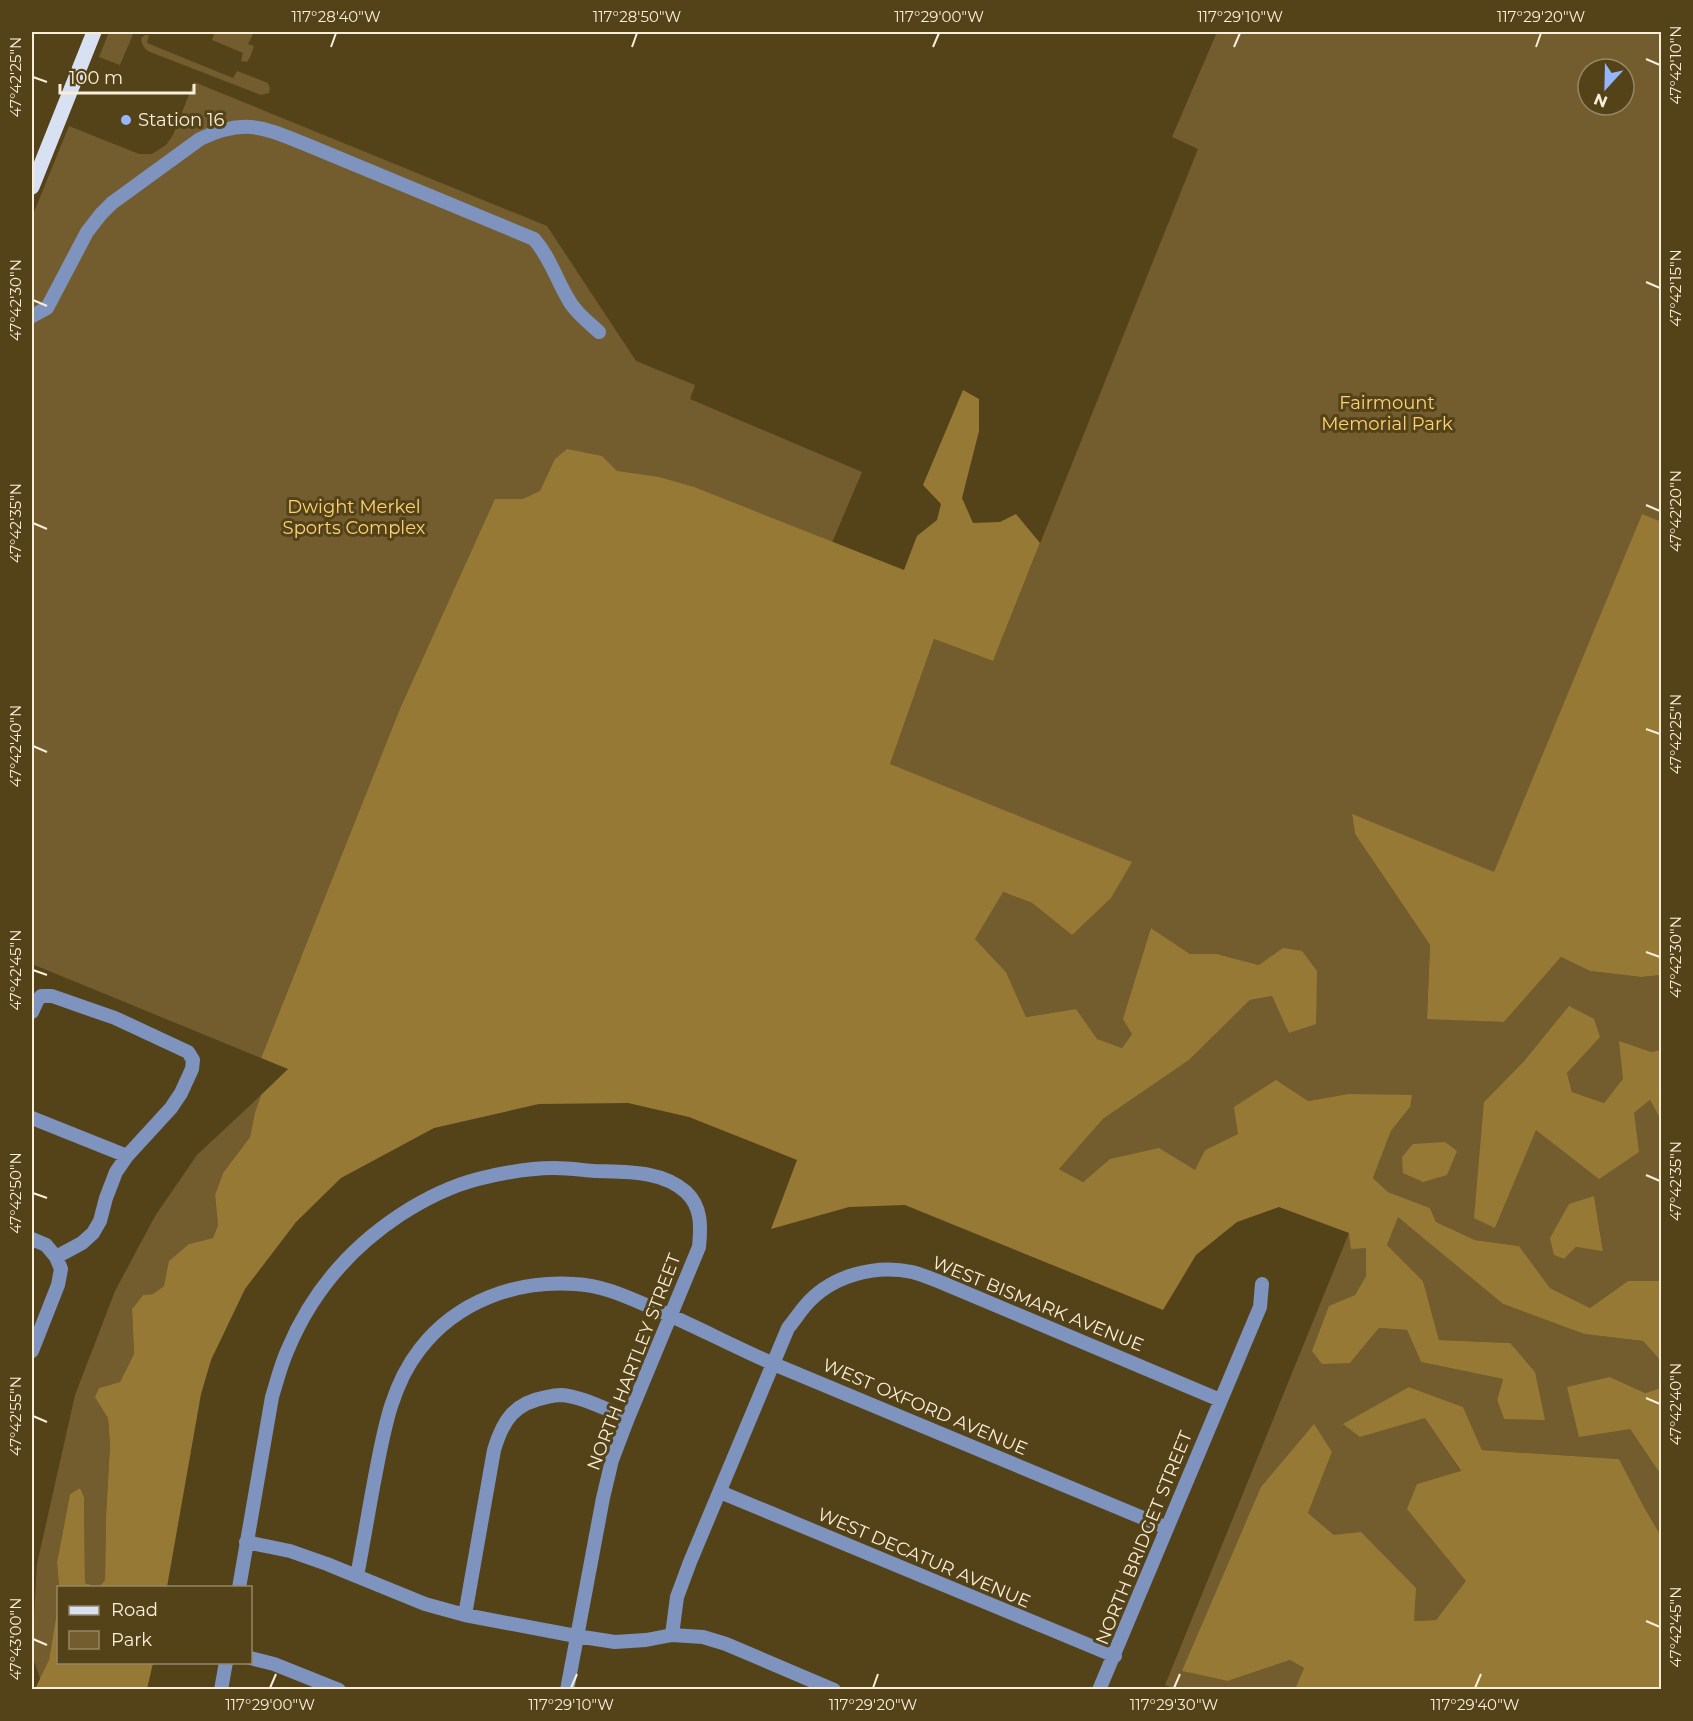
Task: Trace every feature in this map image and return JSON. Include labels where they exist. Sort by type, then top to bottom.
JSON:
[{"type":"main road","points":[[32,187],[36,164],[94,32]]},
{"type":"street","points":[[32,316],[47,308],[87,232],[112,203],[200,139],[215,131],[243,126],[267,130],[287,137],[534,239],[545,254],[576,310],[599,332]]},
{"type":"street","points":[[32,1012],[41,996],[52,996],[115,1018],[188,1052],[193,1060],[192,1069],[181,1093],[150,1132],[126,1156],[116,1172],[106,1198],[104,1211],[93,1233],[82,1243],[56,1257]]},
{"type":"street","points":[[32,1118],[126,1156]]},
{"type":"street","name":"NORTH HARTLEY STREET","points":[[246,1542],[272,1397],[287,1349],[323,1285],[345,1260],[370,1238],[400,1215],[435,1196],[476,1180],[553,1168],[647,1174],[665,1179],[686,1192],[699,1212],[701,1230],[699,1247],[612,1460],[567,1689]]},
{"type":"street","points":[[32,1239],[46,1245],[56,1257],[61,1269],[58,1285],[32,1351]]},
{"type":"street","name":"WEST BISMARK AVENUE","points":[[672,1635],[677,1597],[690,1562],[788,1328],[806,1304],[831,1284],[856,1273],[893,1270],[912,1272],[938,1281],[1220,1400]]},
{"type":"street","name":"WEST OXFORD AVENUE","points":[[357,1576],[386,1417],[402,1378],[420,1349],[439,1328],[469,1306],[507,1290],[543,1283],[578,1284],[613,1291],[670,1315],[773,1364],[1167,1528]]},
{"type":"street","name":"NORTH BRIDGET STREET","points":[[1099,1689],[1115,1656],[1260,1307],[1262,1284]]},
{"type":"street","points":[[465,1615],[494,1450],[500,1431],[513,1412],[532,1400],[560,1395],[586,1401],[628,1418]]},
{"type":"street","name":"WEST DECATUR AVENUE","points":[[720,1492],[1115,1656]]},
{"type":"street","points":[[238,1586],[246,1542],[290,1551],[425,1604],[465,1615],[615,1642],[672,1635],[703,1637],[726,1644],[834,1689]]},
{"type":"street","points":[[252,1658],[274,1664],[339,1689]]},
{"type":"street","points":[[221,1689],[226,1664]]},
{"type":"green space","points":[[109,32],[134,32],[120,65],[99,57]]},
{"type":"green space","points":[[215,32],[254,32],[248,44],[254,46],[247,62],[241,61],[243,53],[212,40]]},
{"type":"green space","name":"Fairmount Memorial Park","points":[[1217,32],[1661,32],[1661,522],[1642,514],[1494,873],[1352,815],[1355,834],[1430,945],[1427,1018],[1504,1022],[1561,957],[1590,971],[1641,977],[1661,975],[1661,1050],[1652,1052],[1624,1079],[1604,1103],[1572,1092],[1567,1073],[1525,1060],[1484,1102],[1495,1228],[1536,1129],[1633,1114],[1650,1100],[1661,1120],[1661,1281],[1628,1281],[1590,1308],[1550,1288],[1519,1246],[1475,1240],[1436,1222],[1430,1208],[1388,1192],[1373,1178],[1391,1131],[1410,1107],[1348,1094],[1308,1101],[1205,1150],[1195,1171],[1110,1159],[1083,1182],[1059,1169],[1103,1119],[1189,1060],[1250,1000],[1272,996],[1280,1014],[1259,965],[1217,954],[1190,954],[1151,928],[1132,1034],[1122,1048],[1096,1039],[1076,1009],[1026,1017],[1006,972],[975,939],[1002,892],[1032,903],[1072,935],[890,764],[934,639],[993,661],[1198,149],[1172,137]],"holes":[[[1594,1196],[1603,1250],[1576,1247],[1564,1259],[1554,1255]]]},
{"type":"green space","points":[[149,35],[147,43],[233,78],[237,71],[268,83],[269,93],[261,95],[150,52],[142,43],[141,38]]},
{"type":"green space","name":"Dwight Merkel Sports Complex","points":[[194,82],[547,226],[636,361],[695,385],[690,399],[862,472],[823,564],[501,1034],[302,955],[261,1058],[32,964],[32,217],[69,126],[139,154],[152,154],[166,145],[173,135]]},
{"type":"green space","points":[[261,1095],[250,1137],[223,1173],[215,1195],[218,1225],[213,1238],[189,1244],[164,1286],[153,1294],[143,1295],[132,1309],[134,1354],[120,1382],[100,1388],[108,1418],[110,1445],[105,1580],[100,1586],[85,1583],[84,1497],[80,1488],[70,1494],[57,1562],[59,1586],[57,1586],[57,1611],[49,1660],[41,1681],[32,1655],[37,1564],[75,1395],[115,1291],[155,1216],[197,1155]]},
{"type":"green space","points":[[1398,1216],[1503,1304],[1584,1334],[1643,1341],[1661,1361],[1661,1388],[1645,1393],[1610,1377],[1630,1429],[1661,1475],[1661,1536],[1619,1459],[1482,1450],[1463,1407],[1409,1387],[1360,1437],[1425,1417],[1461,1472],[1417,1484],[1467,1581],[1436,1620],[1414,1621],[1334,1535],[1308,1513],[1332,1452],[1314,1425],[1183,1671],[1228,1681],[1290,1660],[1304,1668],[1295,1689],[1177,1690],[1165,1685],[1349,1233],[1366,1248],[1366,1276],[1355,1295],[1331,1306],[1350,1363],[1379,1328],[1407,1330],[1421,1362],[1503,1379],[1497,1400],[1504,1419],[1510,1343],[1439,1340],[1423,1281],[1387,1245]]},
{"type":"shaded area","points":[[963,390],[979,399],[979,431],[962,498],[973,523],[1000,522],[1016,514],[1040,543],[993,661],[934,639],[890,764],[1132,862],[1111,898],[1072,935],[1032,903],[1003,892],[975,939],[1006,972],[1026,1017],[1076,1009],[1097,1039],[1122,1048],[1132,1034],[1123,1019],[1151,928],[1190,954],[1217,954],[1259,965],[1283,948],[1302,951],[1317,971],[1316,1024],[1289,1033],[1272,996],[1250,1000],[1189,1060],[1103,1119],[1059,1169],[1083,1182],[1110,1159],[1159,1148],[1195,1170],[1205,1150],[1238,1134],[1234,1107],[1276,1080],[1308,1101],[1348,1094],[1412,1095],[1410,1107],[1391,1131],[1373,1178],[1388,1192],[1430,1208],[1436,1222],[1475,1240],[1519,1246],[1550,1288],[1590,1308],[1628,1281],[1661,1281],[1661,1361],[1643,1341],[1584,1334],[1503,1304],[1398,1217],[1387,1245],[1423,1281],[1439,1340],[1510,1343],[1535,1372],[1545,1420],[1504,1419],[1497,1400],[1503,1379],[1421,1362],[1407,1330],[1379,1328],[1350,1363],[1322,1364],[1312,1351],[1329,1306],[1355,1295],[1366,1276],[1366,1248],[1351,1249],[1349,1233],[1279,1207],[1237,1222],[1196,1255],[1163,1310],[905,1205],[849,1207],[771,1229],[797,1160],[689,1117],[628,1103],[539,1104],[434,1128],[341,1178],[296,1222],[245,1289],[211,1360],[201,1394],[167,1586],[100,1586],[105,1580],[110,1445],[108,1418],[95,1397],[99,1388],[120,1382],[134,1354],[132,1309],[143,1295],[153,1294],[164,1286],[169,1261],[189,1244],[213,1238],[218,1225],[215,1195],[223,1173],[250,1137],[261,1095],[288,1069],[261,1058],[400,709],[495,499],[523,499],[540,491],[555,459],[567,449],[602,456],[617,471],[659,477],[694,487],[904,570],[917,536],[937,520],[941,504],[923,485]]},
{"type":"shaded area","points":[[1642,514],[1662,522],[1661,975],[1641,977],[1590,971],[1561,957],[1504,1022],[1427,1019],[1430,945],[1355,834],[1352,814],[1494,872]]},
{"type":"shaded area","points":[[1569,1006],[1594,1019],[1600,1037],[1567,1073],[1572,1092],[1604,1103],[1623,1079],[1619,1041],[1651,1052],[1661,1050],[1661,1120],[1650,1100],[1634,1113],[1639,1152],[1599,1179],[1536,1130],[1495,1228],[1474,1218],[1484,1102],[1525,1060]]},
{"type":"shaded area","points":[[1445,1142],[1457,1151],[1447,1175],[1423,1182],[1403,1173],[1402,1157],[1413,1144]]},
{"type":"shaded area","points":[[1594,1196],[1603,1251],[1576,1247],[1564,1259],[1554,1255],[1550,1238],[1569,1204]]},
{"type":"shaded area","points":[[1610,1377],[1645,1393],[1661,1388],[1661,1475],[1630,1429],[1579,1437],[1567,1387]]},
{"type":"shaded area","points":[[1409,1387],[1463,1407],[1482,1450],[1619,1459],[1661,1536],[1661,1689],[1295,1689],[1304,1668],[1290,1660],[1228,1681],[1182,1671],[1261,1487],[1314,1424],[1332,1452],[1308,1513],[1334,1535],[1361,1532],[1416,1588],[1414,1621],[1436,1620],[1466,1581],[1407,1509],[1417,1484],[1461,1471],[1425,1418],[1360,1437],[1343,1424]]},
{"type":"shaded area","points":[[80,1488],[84,1497],[85,1583],[95,1586],[59,1586],[57,1562],[70,1494]]},
{"type":"shaded area","points":[[57,1611],[57,1664],[153,1664],[147,1689],[35,1689],[49,1660]]},
{"type":"place","name":"Station 16","points":[[126,120]]}]
